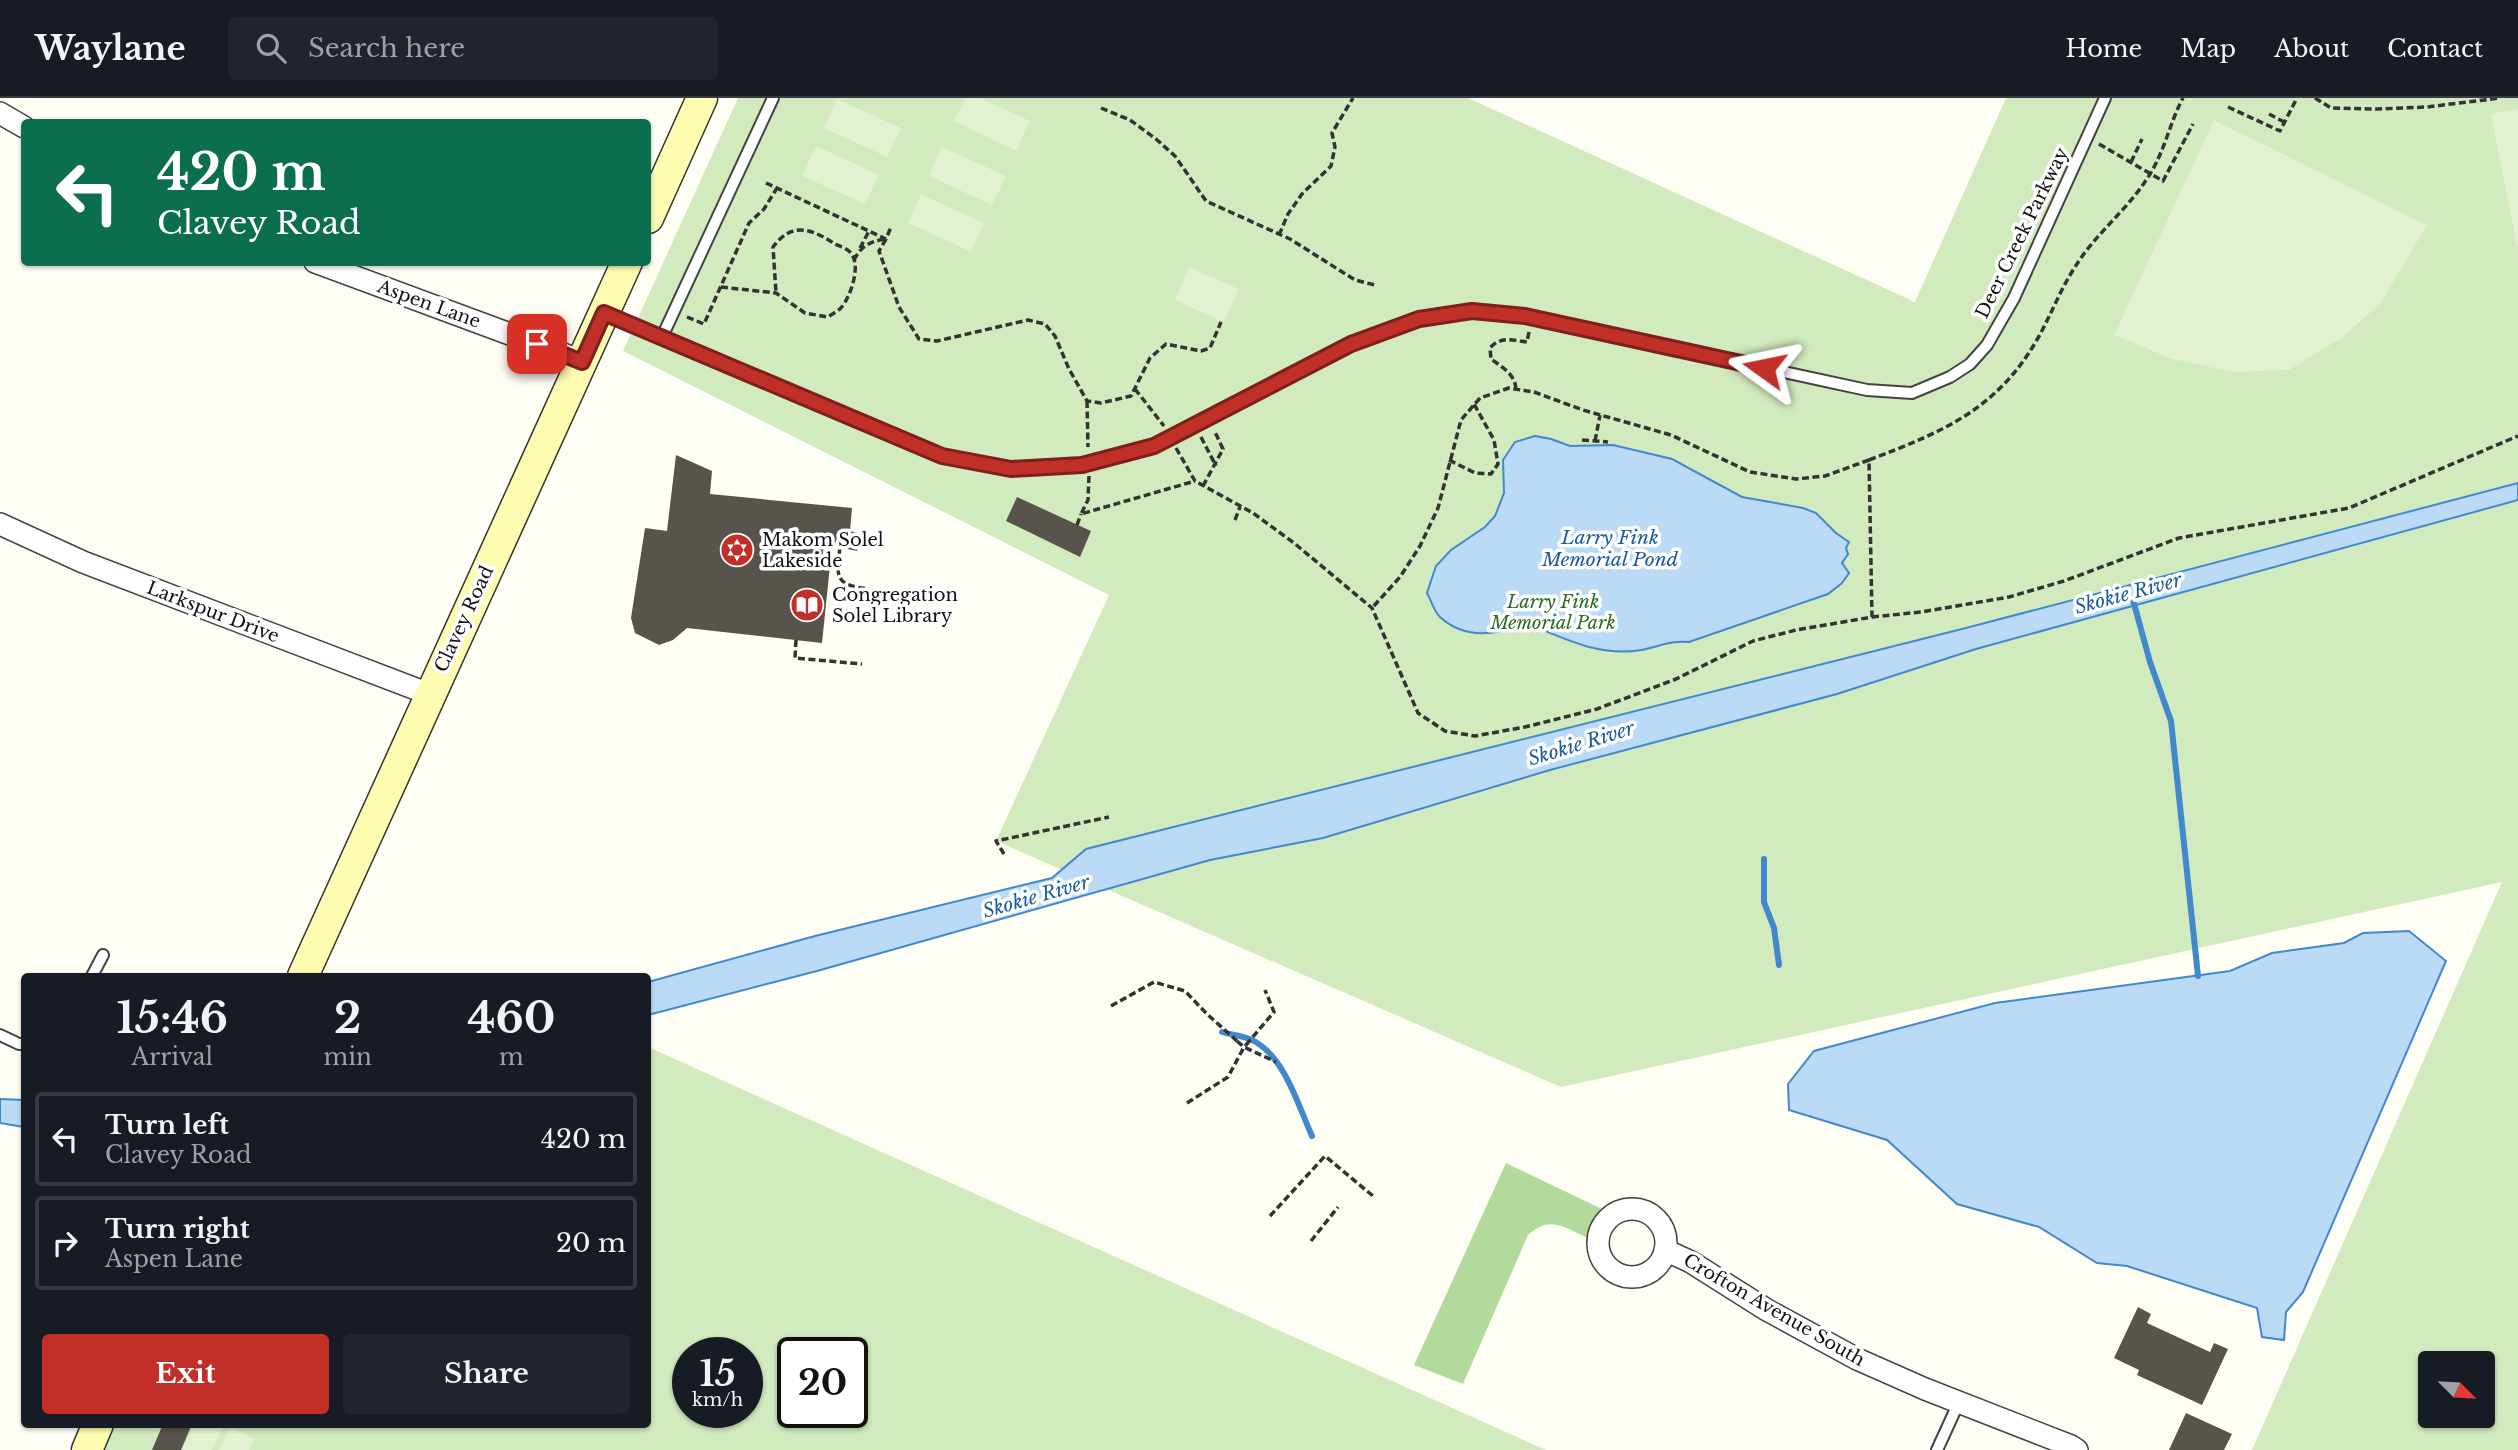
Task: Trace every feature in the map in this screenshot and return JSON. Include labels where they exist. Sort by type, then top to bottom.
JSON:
[{"type":"main road","points":[[651,211],[702,98]]},
{"type":"main road","name":"Clavey Road","points":[[304,973],[625,266]]},
{"type":"main road","points":[[87,1450],[96,1428]]},
{"type":"street","points":[[0,113],[21,125]]},
{"type":"street","name":"Aspen Lane","points":[[326,266],[582,362]]},
{"type":"street","name":"Larkspur Drive","points":[[0,524],[83,562],[429,695]]},
{"type":"street","name":"Crofton Avenue South","points":[[1665,1250],[1691,1262],[1767,1310],[1857,1359],[2077,1450]]},
{"type":"lane","points":[[662,337],[773,98]]},
{"type":"lane","name":"Deer Creek Parkway","points":[[604,313],[942,456],[1011,469],[1089,463],[1154,446],[1351,344],[1419,319],[1472,311],[1531,317],[1867,390],[1912,393],[1950,377],[1970,364],[1987,345],[2014,298],[2105,98]]},
{"type":"lane","points":[[94,973],[103,955]]},
{"type":"lane","points":[[0,1035],[21,1044]]},
{"type":"lane","points":[[1937,1450],[1959,1402]]},
{"type":"path","points":[[1279,235],[1288,214],[1302,194],[1331,166],[1335,147],[1332,133],[1353,98]]},
{"type":"path","points":[[1372,608],[1400,577],[1420,547],[1438,509],[1461,420],[1480,398],[1509,388],[1534,392],[1600,415],[1671,435],[1750,471],[1796,479],[1825,476],[1916,442],[1982,406],[2011,377],[2037,340],[2076,265],[2131,202],[2150,173],[2183,98]]},
{"type":"path","points":[[2228,107],[2280,131],[2297,98]]},
{"type":"path","points":[[2315,98],[2331,108],[2377,109],[2427,107],[2500,98]]},
{"type":"path","points":[[1101,108],[1130,120],[1156,139],[1175,156],[1206,201],[1279,235],[1355,280],[1375,285]]},
{"type":"path","points":[[2269,114],[2284,122]]},
{"type":"path","points":[[2090,131],[2092,138],[2099,144],[2164,181],[2193,124]]},
{"type":"path","points":[[2130,162],[2141,139]]},
{"type":"path","points":[[766,183],[886,239]]},
{"type":"path","points":[[685,316],[704,324],[749,223],[764,209],[777,188]]},
{"type":"path","points":[[891,227],[879,251],[899,307],[919,339],[937,341],[1028,320],[1045,324],[1055,336],[1087,401],[1088,500],[1077,525]]},
{"type":"path","points":[[721,286],[776,293],[805,313],[828,317],[841,308],[855,276],[854,260],[850,252],[811,230],[788,233],[780,237],[773,247],[776,293]]},
{"type":"path","points":[[854,260],[869,231]]},
{"type":"path","points":[[860,248],[886,239]]},
{"type":"path","points":[[1516,389],[1511,374],[1491,359],[1490,348],[1496,341],[1527,342],[1531,317]]},
{"type":"path","points":[[1087,401],[1101,403],[1131,396],[1150,358],[1166,344],[1201,351],[1210,348],[1221,323]]},
{"type":"path","points":[[1135,389],[1155,412],[1195,481],[1294,543],[1372,608],[1418,713],[1445,731],[1475,736],[1597,709],[1676,679],[1754,641],[1796,630],[2009,597],[2064,581],[2179,538],[2348,508],[2518,436]]},
{"type":"path","points":[[1449,460],[1475,473],[1491,474],[1498,464],[1494,440],[1474,404]]},
{"type":"path","points":[[1595,441],[1600,415]]},
{"type":"path","points":[[1203,486],[1223,449],[1208,418]]},
{"type":"path","points":[[1195,425],[1216,466]]},
{"type":"path","points":[[1582,440],[1608,442]]},
{"type":"path","points":[[1869,460],[1872,617]]},
{"type":"path","points":[[1081,514],[1195,481]]},
{"type":"path","points":[[1235,520],[1240,507]]},
{"type":"path","points":[[841,547],[837,571],[839,579],[849,587],[869,589]]},
{"type":"path","points":[[796,640],[795,658],[862,664]]},
{"type":"path","points":[[1004,854],[996,841],[1109,817]]},
{"type":"path","points":[[1111,1006],[1154,982],[1185,990],[1244,1047],[1276,1062]]},
{"type":"path","points":[[1187,1103],[1228,1077],[1244,1047],[1274,1012],[1265,989]]},
{"type":"path","points":[[1270,1216],[1325,1156],[1373,1196]]},
{"type":"path","points":[[1311,1241],[1338,1207]]},
{"type":"green space","name":"Larry Fink Memorial Park","points":[[738,98],[1468,98],[1915,302],[2006,98],[2518,98],[2518,1450],[2252,1450],[2502,882],[1561,1087],[996,841],[1109,595],[623,351]]},
{"type":"green space","points":[[965,98],[980,98],[1030,121],[1016,151],[954,121]]},
{"type":"green space","points":[[837,99],[901,128],[887,157],[824,128]]},
{"type":"green space","points":[[2518,109],[2518,246],[2517,246],[2491,114]]},
{"type":"green space","points":[[2214,120],[2427,225],[2380,304],[2343,337],[2289,370],[2233,372],[2172,359],[2114,335]]},
{"type":"green space","points":[[816,146],[879,175],[865,204],[802,176]]},
{"type":"green space","points":[[942,147],[1006,176],[992,205],[929,176]]},
{"type":"green space","points":[[921,194],[984,223],[971,252],[908,223]]},
{"type":"green space","points":[[1189,267],[1239,289],[1224,322],[1175,300]]},
{"type":"green space","points":[[651,1048],[1546,1450],[105,1450],[114,1428],[651,1428]]},
{"type":"green space","points":[[1506,1163],[1602,1209],[1593,1222],[1588,1238],[1550,1224],[1543,1225],[1528,1235],[1463,1384],[1414,1365]]},
{"type":"green space","points":[[193,1428],[223,1428],[212,1450],[182,1450]]},
{"type":"green space","points":[[230,1428],[255,1439],[249,1450],[219,1450]]},
{"type":"water","name":"Larry Fink Memorial Pond","points":[[1535,436],[1570,446],[1613,445],[1672,459],[1742,497],[1803,508],[1816,513],[1849,542],[1846,548],[1848,554],[1842,563],[1849,573],[1842,583],[1828,594],[1689,642],[1670,643],[1641,650],[1626,652],[1597,649],[1569,641],[1529,624],[1494,633],[1461,630],[1438,615],[1427,593],[1436,566],[1451,550],[1485,527],[1495,516],[1504,493],[1503,460],[1515,442]]},
{"type":"water","name":"Skokie River","points":[[2518,483],[2518,500],[1976,649],[1837,694],[1550,770],[1323,838],[1210,860],[817,971],[651,1014],[651,981],[815,936],[1052,878],[1086,849],[1966,628]]},
{"type":"water","points":[[2409,931],[2446,961],[2303,1292],[2286,1312],[2284,1340],[2262,1337],[2257,1308],[2127,1266],[2097,1263],[2039,1227],[1957,1204],[1887,1140],[1789,1110],[1788,1084],[1814,1051],[1995,1003],[2230,971],[2272,953],[2344,943],[2363,933]]},
{"type":"water","points":[[0,1099],[21,1100],[21,1126],[0,1123]]},
{"type":"building","name":"Makom Solel Lakeside","points":[[676,455],[712,471],[710,494],[852,508],[850,531],[861,534],[857,551],[832,546],[822,643],[687,628],[673,640],[659,645],[635,633],[631,618],[645,528],[667,531]]},
{"type":"building","points":[[1017,497],[1091,531],[1080,557],[1006,521]]},
{"type":"building","points":[[2138,1307],[2151,1314],[2147,1323],[2210,1352],[2214,1343],[2228,1349],[2202,1405],[2137,1375],[2139,1370],[2114,1358]]},
{"type":"building","points":[[2186,1413],[2232,1434],[2224,1450],[2169,1450]]},
{"type":"building","points":[[161,1428],[190,1428],[181,1450],[152,1450]]},
{"type":"waterway","name":"Skokie River","points":[[2133,600],[2150,662],[2171,721],[2198,976]]},
{"type":"waterway","points":[[1764,859],[1764,902],[1774,928],[1779,965]]},
{"type":"waterway","points":[[1222,1032],[1254,1041],[1274,1059],[1289,1083],[1312,1136]]},
{"type":"place","name":"Makom Solel Lakeside","points":[[737,550]]},
{"type":"place","name":"Congregation Solel Library","points":[[807,605]]},
{"type":"route","points":[[537,344],[582,362],[604,313],[942,456],[1011,469],[1082,465],[1154,446],[1351,344],[1419,319],[1472,311],[1525,316],[1764,368]]}]
